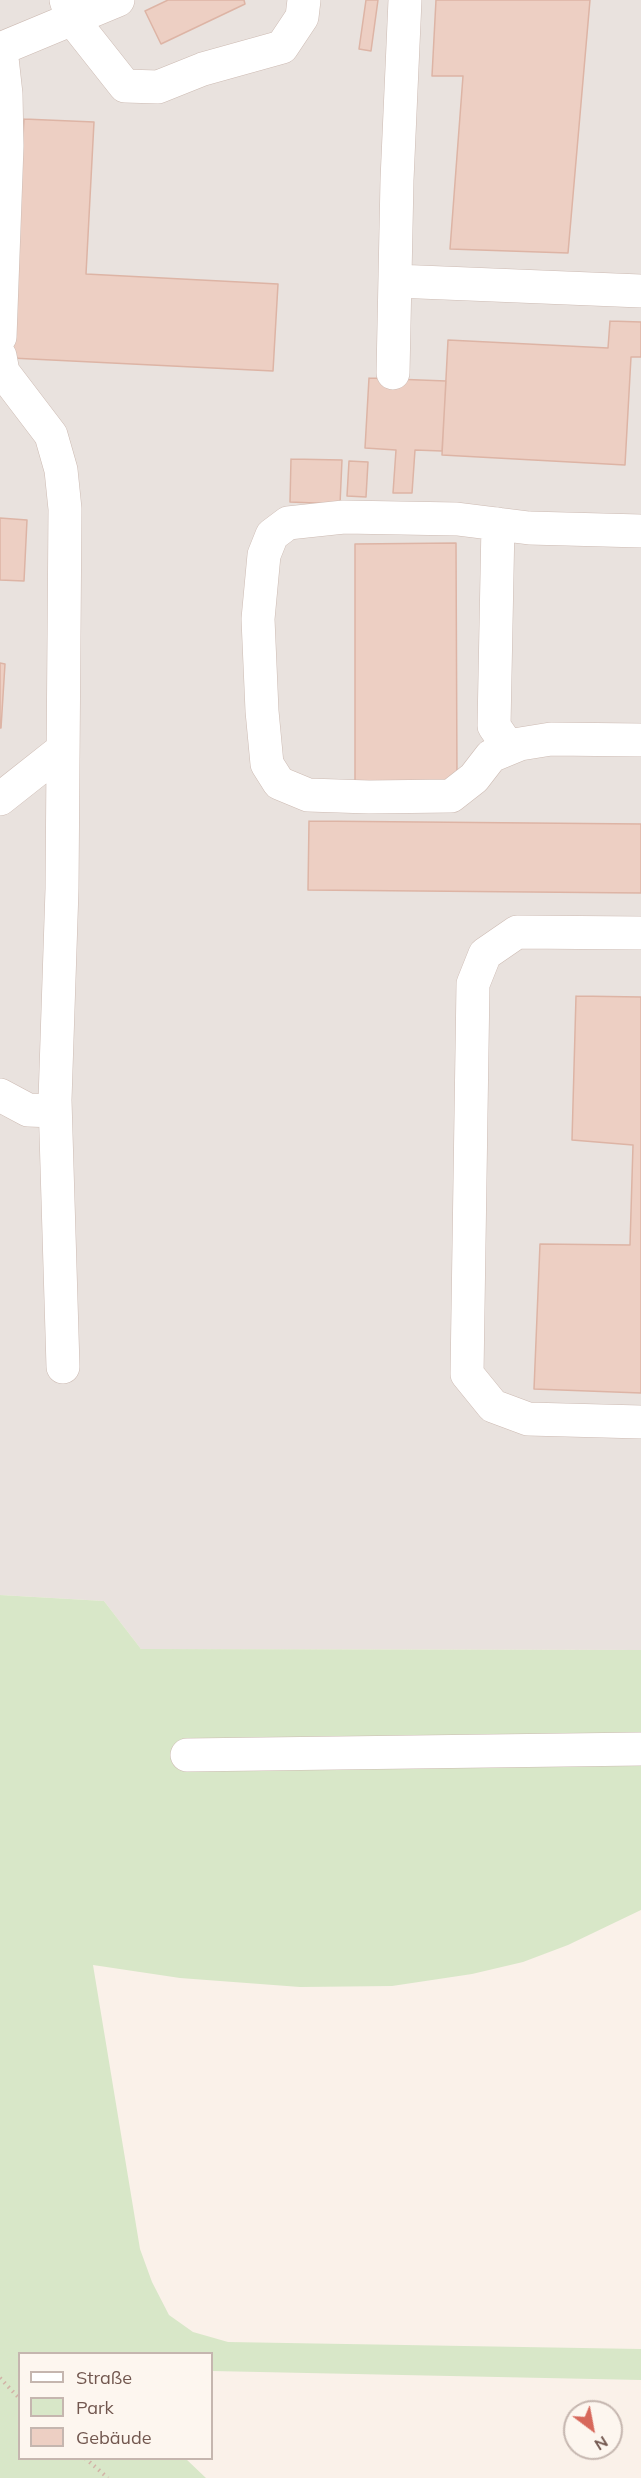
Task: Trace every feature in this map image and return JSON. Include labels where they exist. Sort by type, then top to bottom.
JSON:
[{"type":"lane","points":[[0,337],[7,146],[6,94],[1,49],[69,10],[118,0]]},
{"type":"lane","points":[[69,10],[124,86],[158,87],[203,69],[282,47],[302,17],[304,0]]},
{"type":"lane","points":[[393,373],[405,0]]},
{"type":"lane","points":[[395,281],[641,291]]},
{"type":"lane","points":[[0,356],[3,372],[51,435],[61,470],[65,509],[62,889],[55,1111],[63,1367]]},
{"type":"lane","points":[[641,531],[529,528],[457,519],[344,517],[288,523],[272,535],[264,555],[258,619],[261,711],[267,764],[279,783],[308,795],[451,796],[474,778],[491,756],[520,744],[551,739],[641,740]]},
{"type":"lane","points":[[498,524],[494,726],[509,748]]},
{"type":"lane","points":[[0,799],[63,750]]},
{"type":"lane","points":[[641,933],[517,932],[485,954],[473,984],[466,1374],[493,1407],[528,1419],[641,1422]]},
{"type":"lane","points":[[0,1095],[28,1110],[55,1111]]},
{"type":"lane","points":[[187,1755],[641,1749]]},
{"type":"path","points":[[0,2378],[18,2397]]},
{"type":"path","points":[[88,2460],[108,2478]]},
{"type":"shaded area","points":[[0,0],[641,0],[641,1650],[141,1649],[104,1601],[0,1595]]},
{"type":"green space","points":[[0,1595],[104,1601],[141,1649],[641,1650],[641,1910],[568,1945],[523,1962],[472,1974],[392,1986],[300,1987],[180,1978],[93,1965],[140,2249],[152,2282],[169,2315],[193,2332],[228,2342],[641,2349],[641,2380],[213,2371],[213,2352],[18,2352],[18,2460],[187,2460],[206,2478],[0,2478]]},
{"type":"building","points":[[168,0],[244,0],[245,4],[161,44],[145,11]]},
{"type":"building","points":[[366,0],[378,0],[371,51],[359,49]]},
{"type":"building","points":[[436,0],[590,0],[568,253],[450,249],[463,76],[432,76]]},
{"type":"building","points":[[24,119],[94,122],[86,274],[278,284],[273,371],[11,358]]},
{"type":"building","points":[[610,321],[641,322],[641,357],[631,357],[625,465],[442,455],[448,340],[608,348]]},
{"type":"building","points":[[369,378],[446,381],[442,451],[415,450],[412,493],[393,493],[396,450],[365,448]]},
{"type":"building","points":[[291,459],[342,460],[340,504],[290,502]]},
{"type":"building","points":[[349,461],[368,462],[366,497],[347,496]]},
{"type":"building","points":[[0,518],[27,520],[24,581],[0,580]]},
{"type":"building","points":[[456,543],[457,782],[355,783],[355,544]]},
{"type":"building","points":[[0,663],[5,664],[1,728],[0,728]]},
{"type":"building","points":[[309,821],[641,824],[641,893],[308,890]]},
{"type":"building","points":[[576,996],[641,997],[641,1393],[534,1389],[540,1244],[630,1245],[633,1145],[572,1140]]}]
